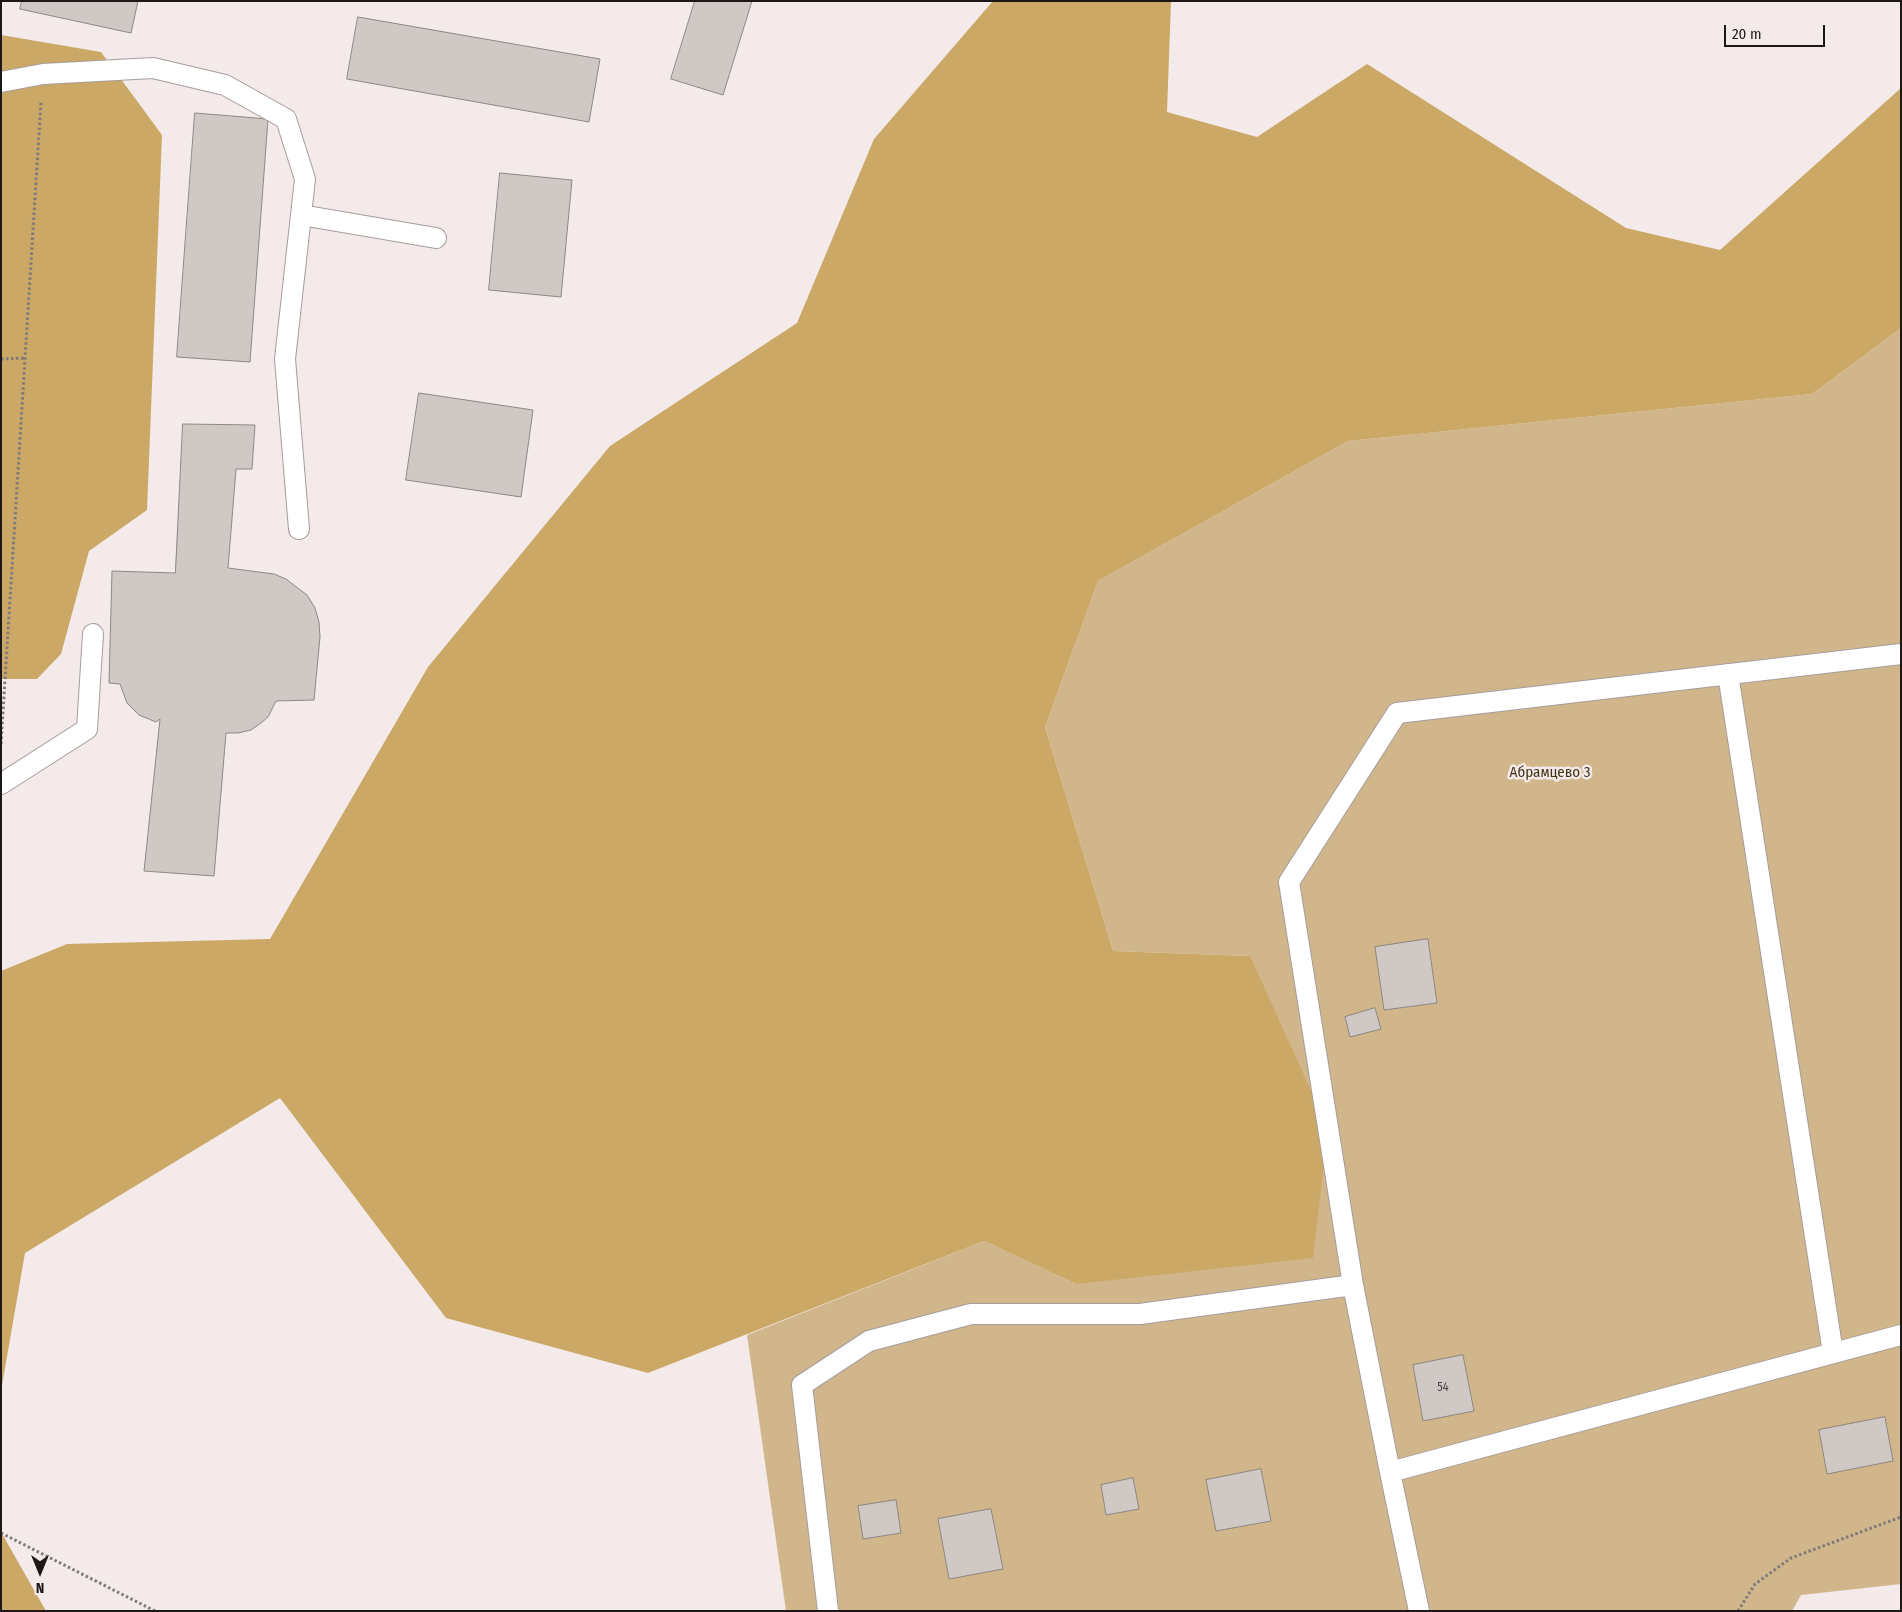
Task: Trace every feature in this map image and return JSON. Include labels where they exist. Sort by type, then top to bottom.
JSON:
[{"type":"lane","points":[[1,82],[43,74],[153,68],[226,85],[286,119],[305,179],[285,359],[299,529]]},
{"type":"lane","points":[[301,214],[436,238]]},
{"type":"lane","points":[[1,784],[87,729],[93,634]]},
{"type":"lane","points":[[1419,1611],[1353,1285],[1289,882],[1397,713],[1901,654]]},
{"type":"lane","points":[[1728,674],[1833,1353]]},
{"type":"lane","points":[[828,1611],[802,1385],[869,1341],[971,1314],[1140,1314],[1353,1285]]},
{"type":"lane","points":[[1390,1472],[1901,1335]]},
{"type":"path","points":[[1,744],[43,74]]},
{"type":"path","points":[[1,359],[25,358]]},
{"type":"path","points":[[1738,1611],[1755,1584],[1791,1558],[1901,1517]]},
{"type":"path","points":[[1,1533],[155,1611]]},
{"type":"green space","name":"Абрамцево 3","points":[[1901,328],[1901,1584],[1801,1595],[1792,1611],[786,1611],[747,1335],[984,1241],[1076,1284],[1250,956],[1113,951],[1045,727],[1098,581],[1348,441],[1812,394]]},
{"type":"shaded area","points":[[993,1],[1171,1],[1167,112],[1257,137],[1367,64],[1626,228],[1720,250],[1901,88],[1901,328],[1812,394],[1348,441],[1098,581],[1045,727],[1113,951],[1250,956],[1328,1128],[1313,1258],[1076,1284],[984,1241],[648,1373],[446,1318],[280,1098],[25,1253],[1,1391],[1,971],[67,944],[270,939],[428,667],[610,446],[797,323],[874,139]]},
{"type":"shaded area","points":[[1,35],[101,52],[162,135],[147,510],[89,551],[61,654],[37,679],[1,679]]},
{"type":"shaded area","points":[[1,1532],[46,1611],[1,1611]]},
{"type":"building","points":[[22,1],[138,1],[131,33],[20,9]]},
{"type":"building","points":[[695,1],[752,1],[723,95],[671,79]]},
{"type":"building","points":[[358,17],[600,59],[589,122],[347,79]]},
{"type":"building","points":[[195,113],[268,119],[250,362],[177,357]]},
{"type":"building","points":[[500,173],[572,180],[561,297],[489,290]]},
{"type":"building","points":[[419,393],[533,410],[521,497],[406,480]]},
{"type":"building","points":[[183,424],[255,425],[252,469],[236,469],[228,568],[274,574],[286,579],[307,595],[315,608],[319,622],[320,637],[314,700],[276,701],[268,717],[251,730],[226,733],[214,876],[144,871],[160,719],[156,722],[139,715],[127,703],[120,684],[109,683],[112,571],[175,573]]},
{"type":"building","points":[[1428,939],[1437,1003],[1384,1010],[1375,947]]},
{"type":"building","points":[[1375,1008],[1381,1029],[1350,1037],[1345,1017]]},
{"type":"building","points":[[1463,1355],[1474,1411],[1423,1421],[1413,1365]]},
{"type":"building","points":[[1885,1417],[1893,1461],[1827,1474],[1819,1430]]},
{"type":"building","points":[[1261,1469],[1271,1521],[1216,1531],[1206,1480]]},
{"type":"building","points":[[1133,1478],[1139,1509],[1106,1515],[1101,1485]]},
{"type":"building","points":[[896,1500],[901,1533],[863,1539],[858,1506]]},
{"type":"building","points":[[991,1509],[1003,1569],[949,1579],[938,1519]]}]
